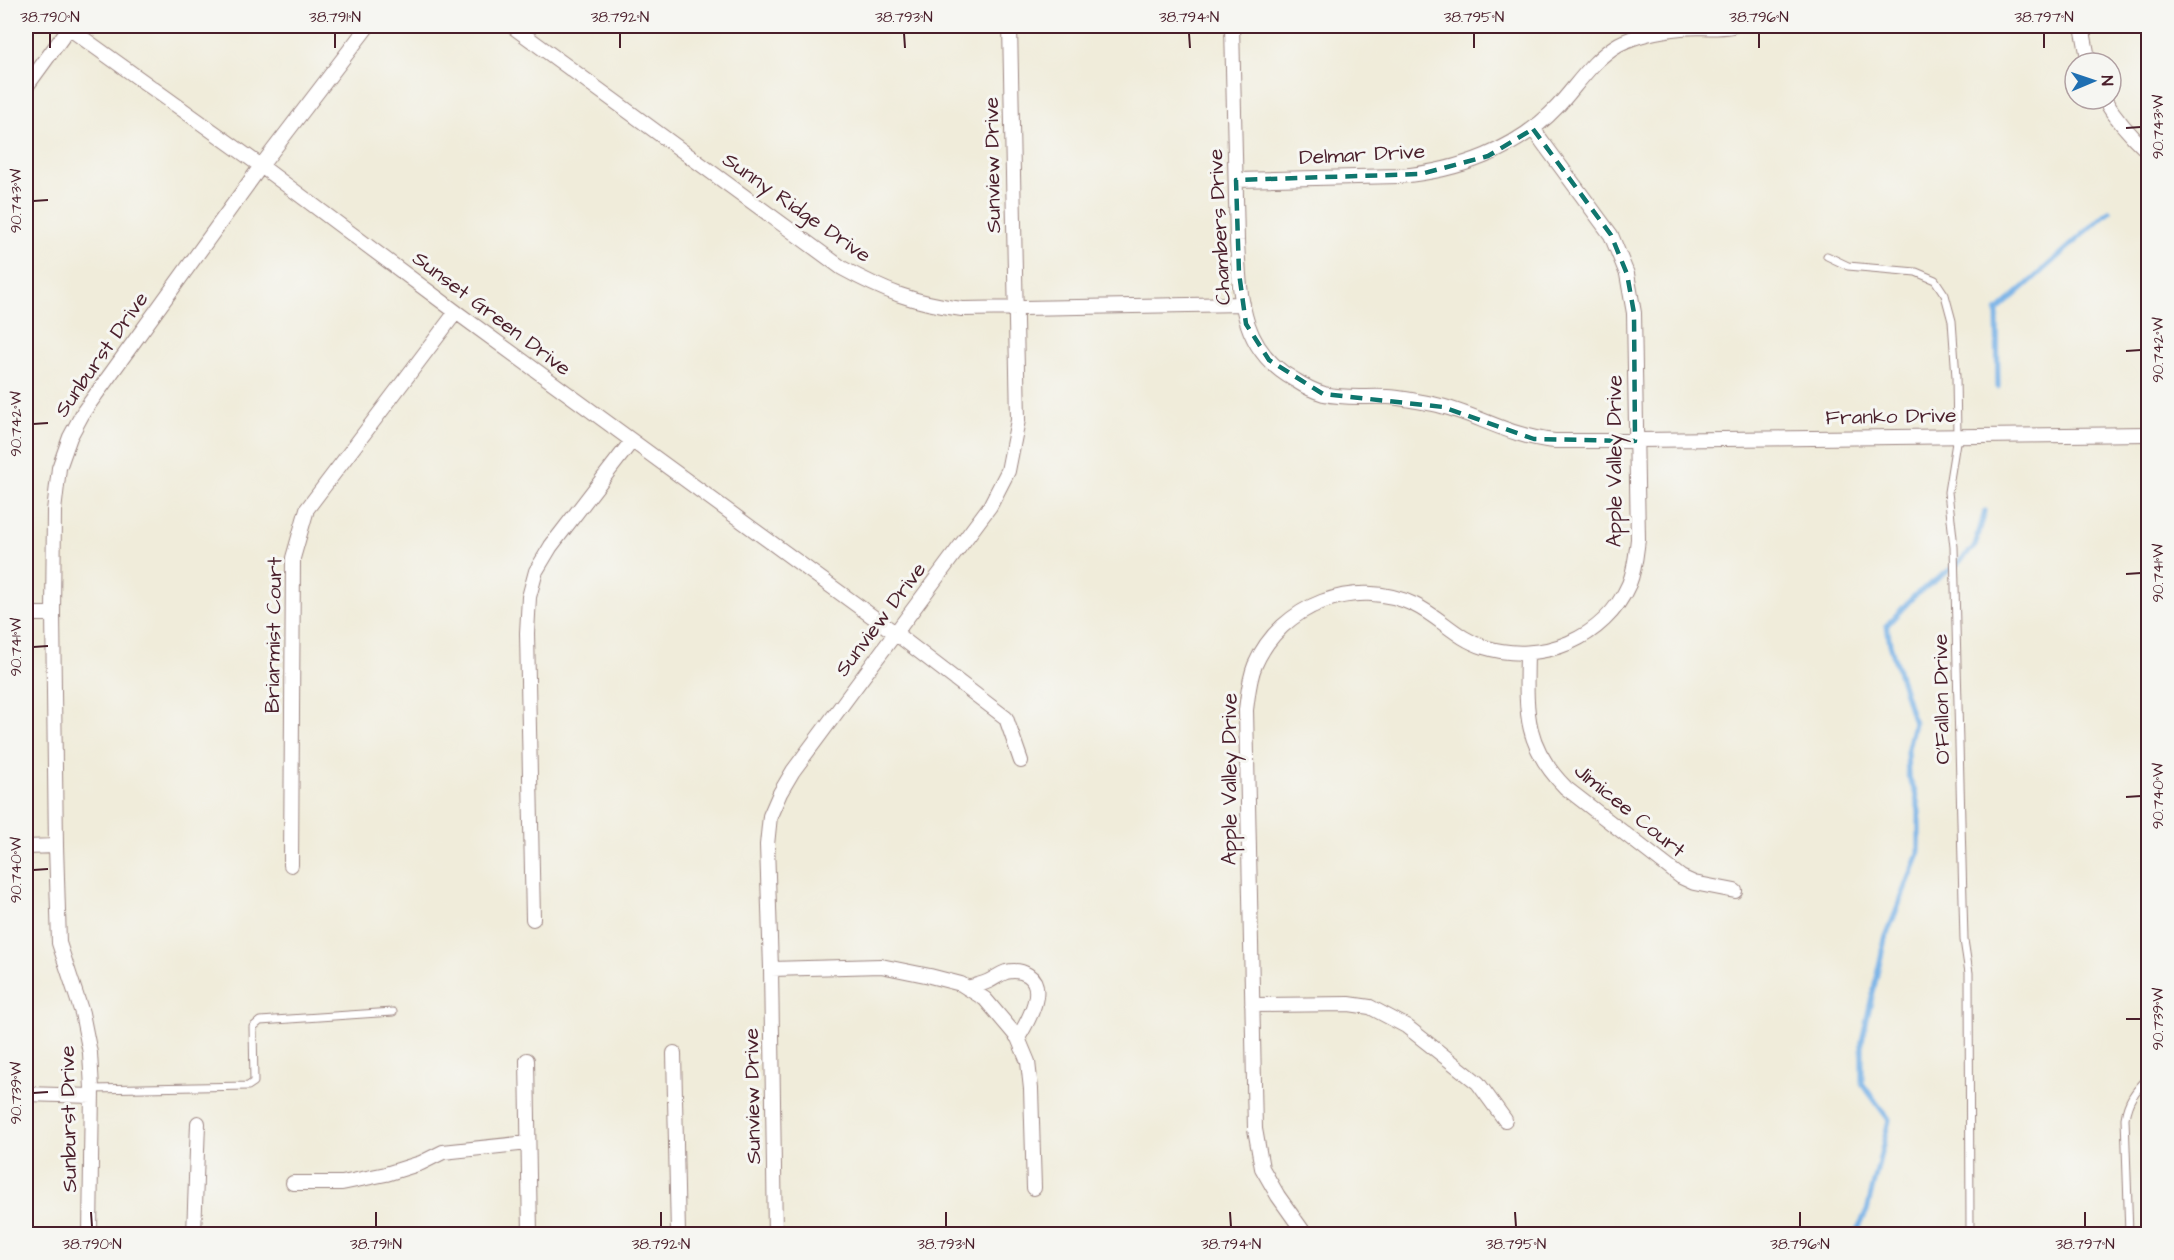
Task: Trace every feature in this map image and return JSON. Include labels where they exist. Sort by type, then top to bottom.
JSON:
[{"type":"street","name":"Sunburst Drive","points":[[90,1234],[92,1092],[90,1053],[82,1013],[59,943],[53,614],[54,511],[59,468],[70,437],[84,411],[261,166],[368,26]]},
{"type":"street","name":"Sunny Ridge Drive","points":[[512,26],[842,268],[880,288],[936,305],[962,309],[1243,304]]},
{"type":"street","name":"Sunview Drive","points":[[775,1234],[767,845],[770,816],[780,793],[794,771],[990,506],[1008,471],[1018,420],[1010,26]]},
{"type":"street","name":"Chambers Drive","points":[[1232,26],[1239,273],[1246,324],[1256,344],[1269,360],[1287,376],[1323,394],[1388,397],[1443,406],[1514,434],[1534,439],[1635,441]]},
{"type":"street","name":"Delmar Drive","points":[[1236,180],[1421,174],[1488,156],[1533,129],[1558,106],[1591,66],[1620,44],[1651,29],[1732,26]]},
{"type":"street","points":[[2082,26],[2087,51]]},
{"type":"street","name":"Sunset Green Drive","points":[[67,27],[261,166],[631,442],[895,633],[1006,718],[1021,761]]},
{"type":"street","points":[[26,87],[67,27]]},
{"type":"street","points":[[2111,111],[2148,152]]},
{"type":"street","name":"Apple Valley Drive","points":[[1305,1234],[1278,1196],[1262,1168],[1257,1149],[1246,710],[1253,668],[1281,627],[1297,614],[1316,603],[1356,593],[1392,597],[1415,605],[1455,633],[1486,648],[1527,653],[1563,646],[1582,637],[1612,611],[1630,582],[1635,563],[1638,540],[1634,312],[1627,273],[1611,236],[1533,129]]},
{"type":"street","name":"Briarmist Court","points":[[291,865],[293,558],[308,509],[456,312]]},
{"type":"street","name":"Franko Drive","points":[[1635,441],[2148,434]]},
{"type":"street","points":[[533,919],[526,633],[529,597],[536,571],[551,546],[631,442]]},
{"type":"street","points":[[26,614],[53,614]]},
{"type":"street","name":"Jimicee Court","points":[[1527,653],[1526,706],[1530,730],[1539,754],[1551,772],[1566,788],[1682,878],[1694,883],[1735,891]]},
{"type":"street","points":[[26,847],[56,846]]},
{"type":"street","points":[[771,969],[880,966],[961,984],[985,999],[1018,1038],[1028,1062],[1034,1188]]},
{"type":"street","points":[[967,988],[1006,972],[1022,971],[1032,978],[1036,985],[1035,1001],[1030,1017],[1018,1038]]},
{"type":"street","points":[[1252,1005],[1349,1004],[1370,1007],[1406,1026],[1478,1083],[1505,1120]]},
{"type":"street","points":[[674,1053],[678,1234]]},
{"type":"street","points":[[527,1060],[530,1234]]},
{"type":"street","points":[[26,1094],[92,1092]]},
{"type":"street","points":[[194,1234],[198,1123]]},
{"type":"street","points":[[293,1183],[342,1183],[412,1166],[443,1152],[528,1143]]},
{"type":"lane","name":"O'Fallon Drive","points":[[1827,256],[1848,266],[1916,272],[1935,280],[1945,295],[1952,321],[1957,436],[1948,492],[1954,547],[1964,940],[1969,973],[1970,1234]]},
{"type":"lane","points":[[92,1092],[248,1086],[254,1082],[253,1027],[260,1021],[393,1012]]},
{"type":"lane","points":[[2129,1234],[2125,1118],[2128,1102],[2148,1078]]},
{"type":"highlighted area","points":[[1533,129],[1611,235],[1627,274],[1634,313],[1635,441],[1534,439],[1443,407],[1323,394],[1269,360],[1246,324],[1239,273],[1236,180],[1421,174],[1488,156]]},
{"type":"waterway","points":[[1998,387],[1997,311],[2109,211]]},
{"type":"waterway","points":[[1855,1234],[1867,1211],[1889,1120],[1862,1083],[1862,1041],[1885,939],[1919,854],[1919,811],[1908,775],[1907,752],[1914,723],[1890,644],[1887,625],[1915,595],[1955,566],[1975,546],[1985,511]]}]
